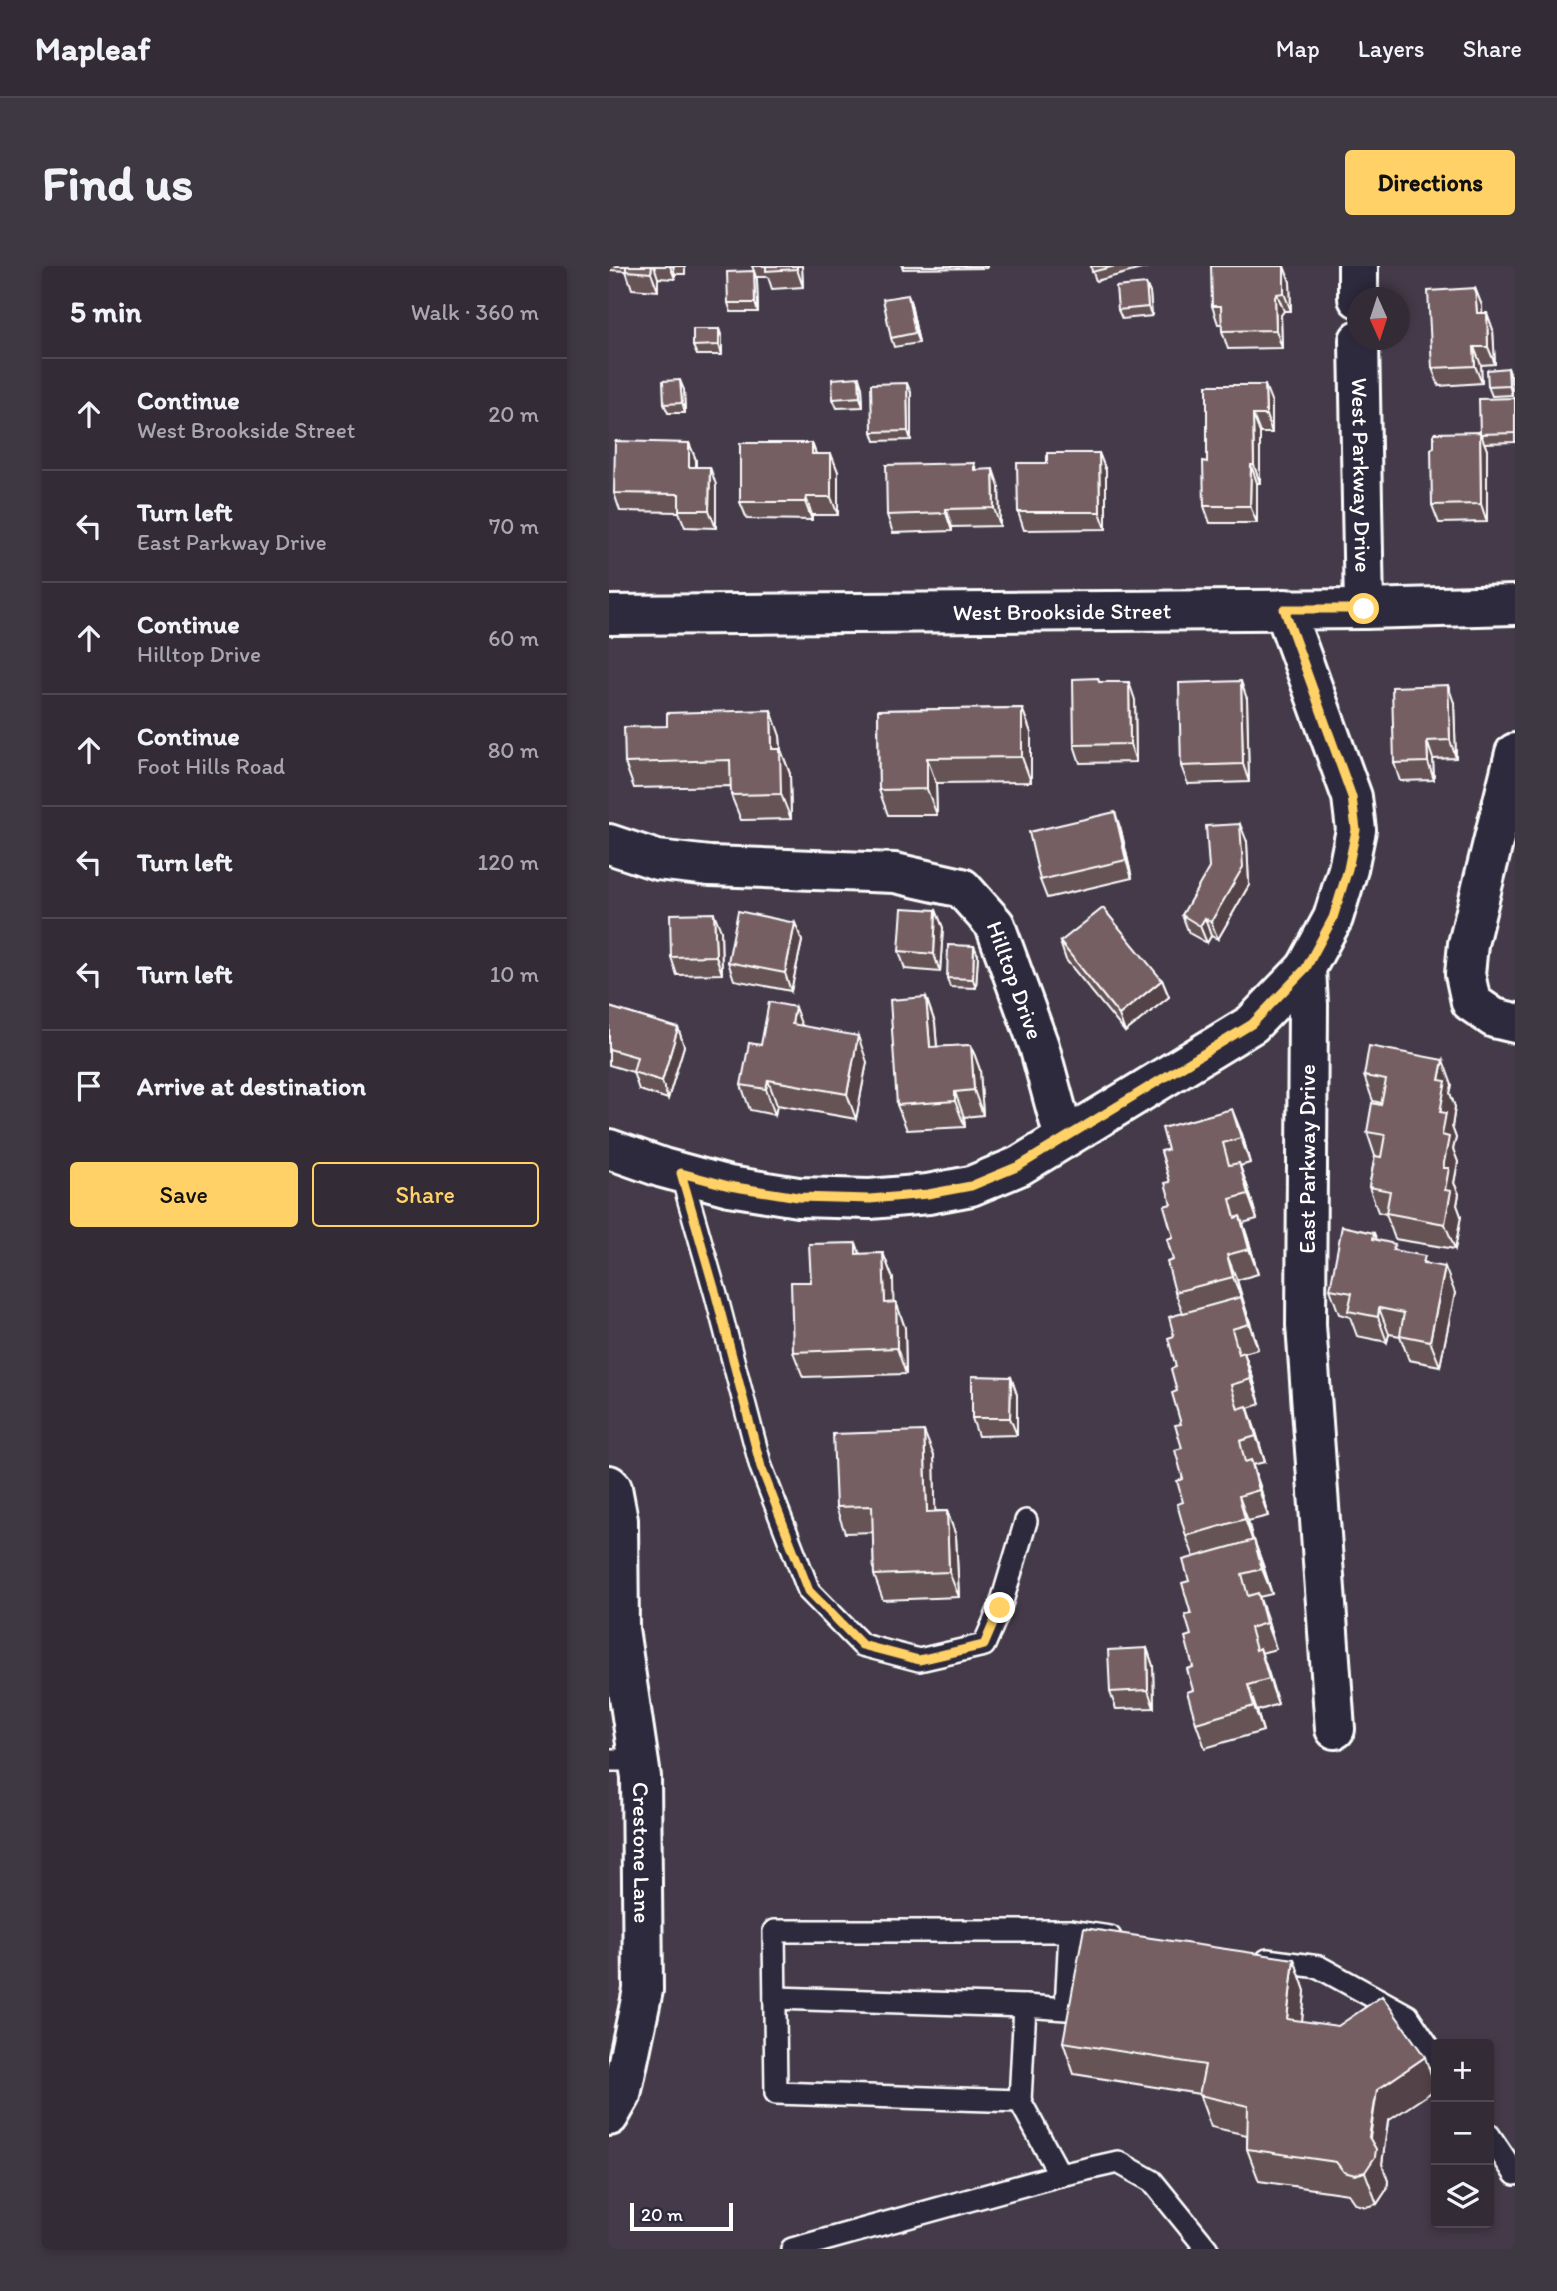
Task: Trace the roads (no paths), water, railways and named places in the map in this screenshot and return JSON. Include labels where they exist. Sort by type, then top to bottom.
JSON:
[{"type":"street","points":[[1358,266],[1359,287]]},
{"type":"street","name":"West Parkway Drive","points":[[1359,350],[1364,609]]},
{"type":"street","name":"West Brookside Street","points":[[609,615],[1515,606]]},
{"type":"street","points":[[609,1149],[729,1186],[798,1197],[870,1199],[928,1194],[971,1186],[1019,1166],[1252,1024],[1306,968],[1333,918],[1348,869],[1356,830],[1352,797],[1284,609]]},
{"type":"street","points":[[1505,1021],[1471,1002],[1465,974],[1468,944],[1515,754]]},
{"type":"street","name":"Hilltop Drive","points":[[609,844],[657,860],[709,866],[895,873],[962,888],[995,925],[1039,1046],[1063,1138]]},
{"type":"street","name":"East Parkway Drive","points":[[1306,968],[1306,1325],[1335,1729]]},
{"type":"street","name":"Crestone Lane","points":[[609,1485],[612,1488],[618,1520],[614,1559],[624,1760],[641,1777],[643,1990],[615,2106]]},
{"type":"lane","points":[[681,1173],[761,1467],[809,1591],[862,1645],[919,1660],[984,1645],[1000,1608],[1026,1521]]},
{"type":"lane","points":[[1020,2101],[776,2093],[774,1931],[1070,1931],[1126,1940]]},
{"type":"lane","points":[[775,1998],[1066,2009],[1070,1931]]},
{"type":"lane","points":[[1250,1957],[1319,1968],[1330,1973],[1408,2016],[1431,2050]]},
{"type":"lane","points":[[1025,2006],[1020,2101],[1060,2175]]},
{"type":"lane","points":[[1494,2142],[1515,2174]]},
{"type":"lane","points":[[792,2249],[1060,2175],[1118,2162],[1152,2182],[1207,2249]]}]
